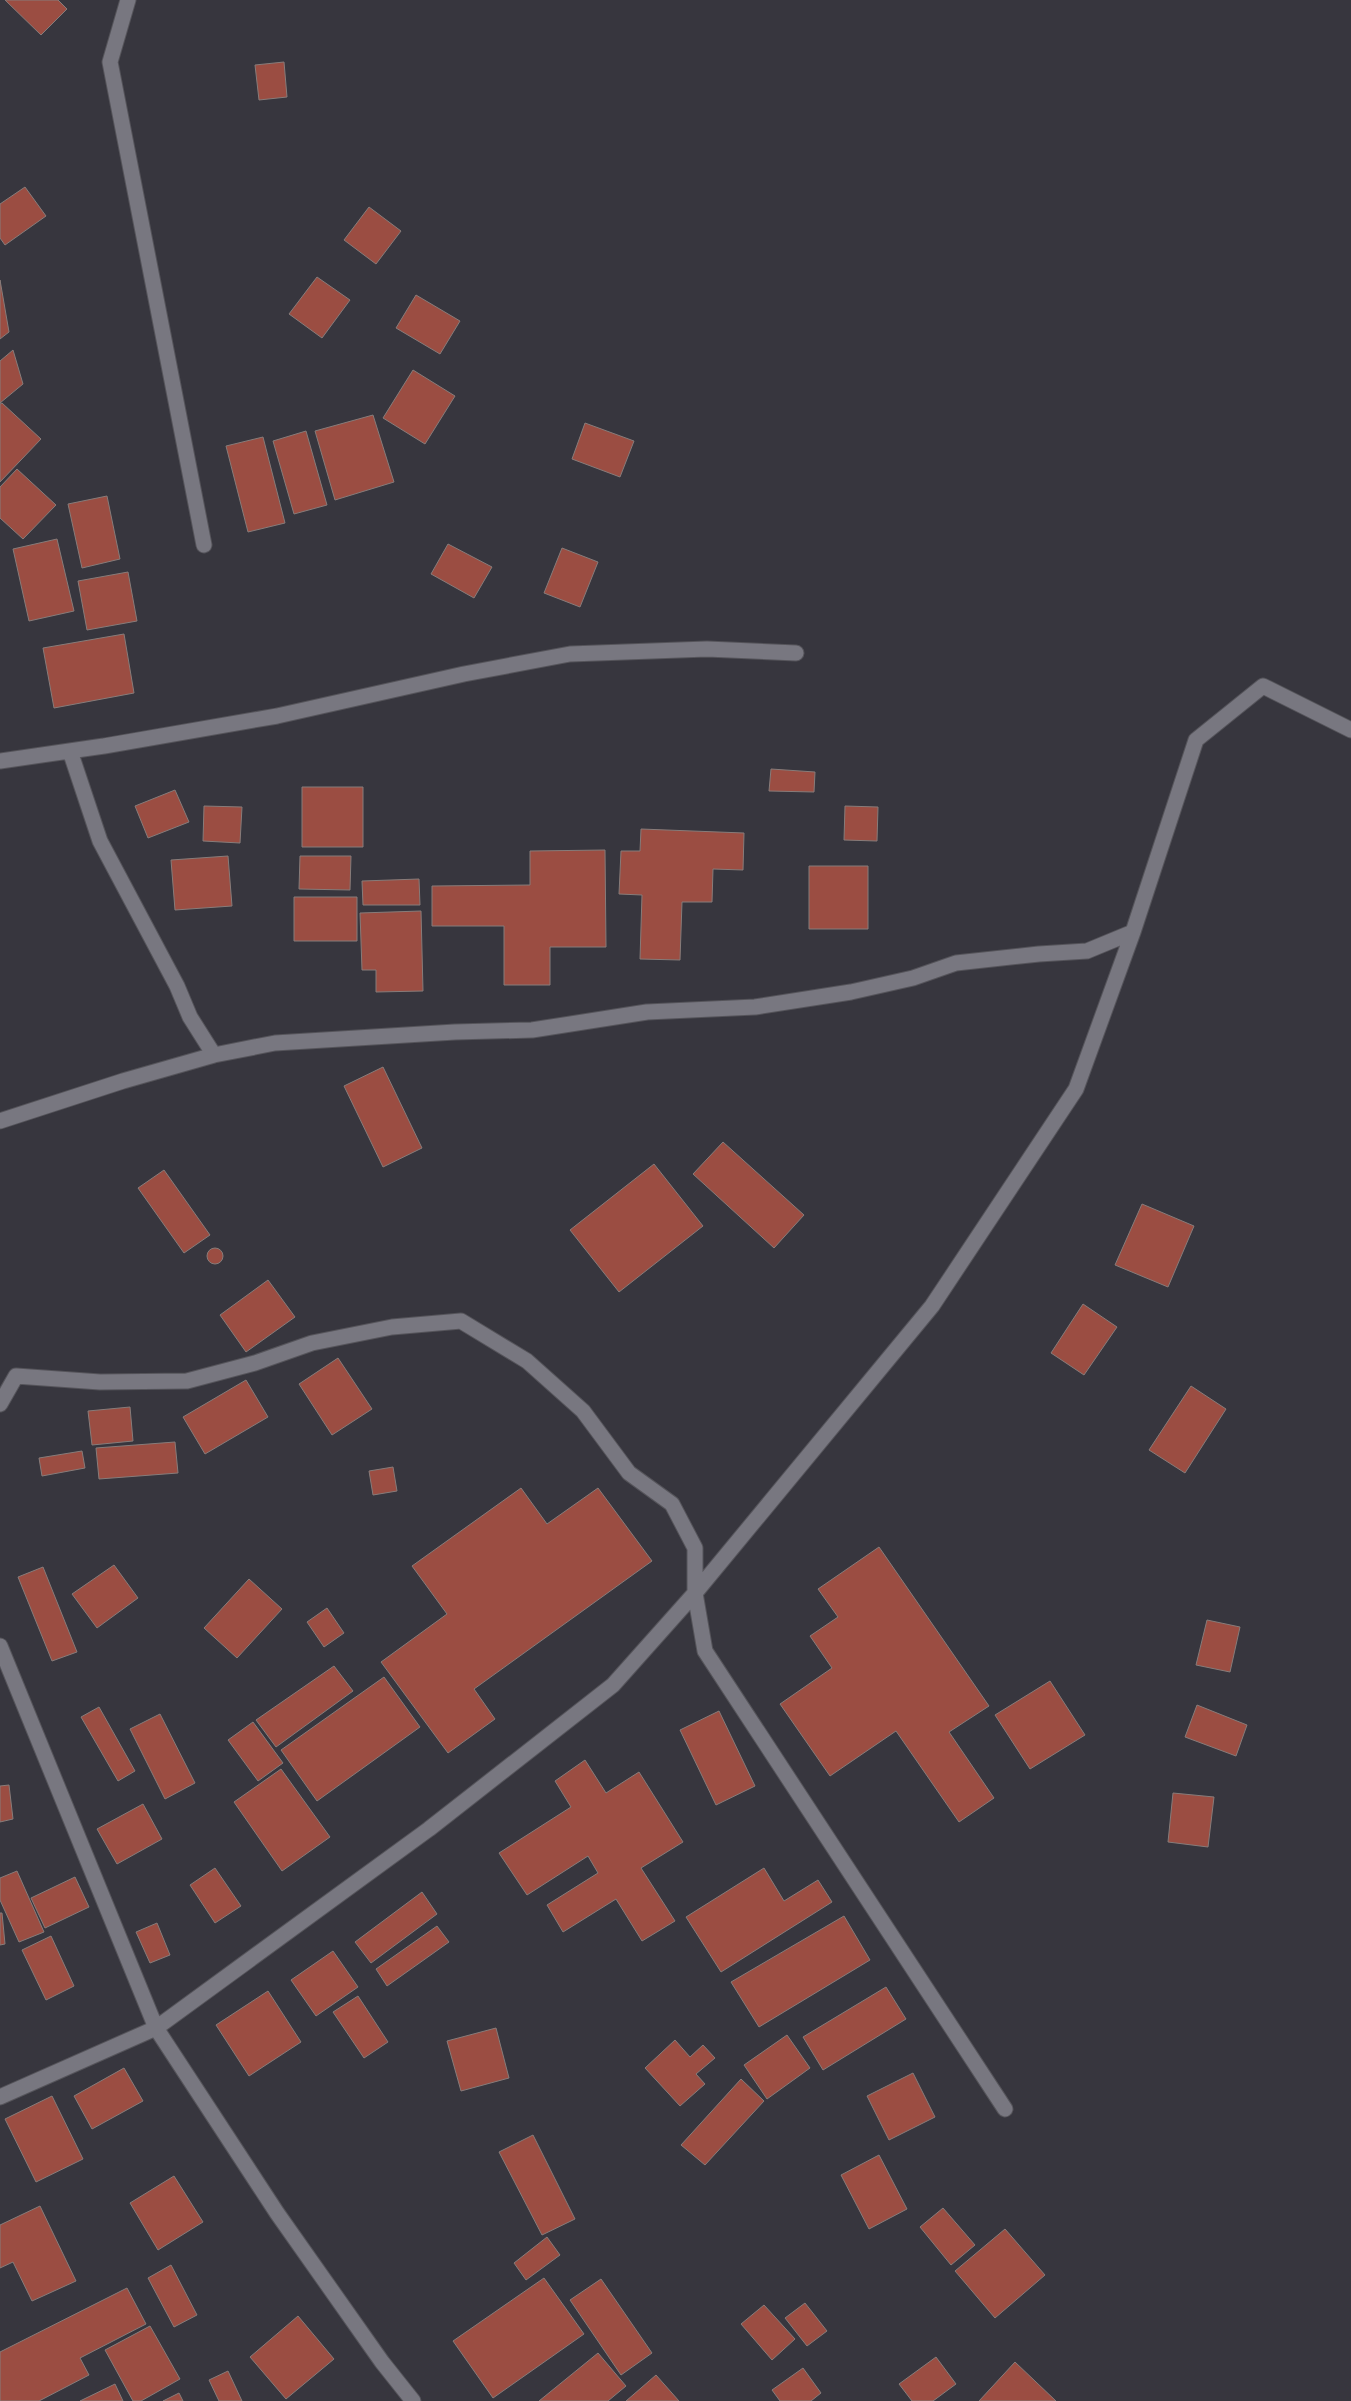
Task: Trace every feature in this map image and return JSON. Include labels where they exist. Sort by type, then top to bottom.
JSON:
[{"type":"street","points":[[128,0],[110,62],[204,545]]},
{"type":"street","points":[[0,761],[277,716],[464,674],[570,654],[707,648],[796,653]]},
{"type":"street","points":[[0,2097],[156,2028],[430,1829],[614,1685],[695,1593],[932,1306],[1076,1089],[1133,932],[1196,740],[1263,686],[1351,730]]},
{"type":"street","points":[[70,751],[100,841],[177,986],[190,1017],[214,1055]]},
{"type":"street","points":[[0,1121],[123,1081],[214,1055],[275,1043],[455,1032],[532,1030],[647,1012],[755,1007],[869,988],[913,978],[956,963],[1087,951],[1133,932]]},
{"type":"street","points":[[0,1375],[100,1382],[186,1381],[255,1364],[312,1343],[392,1327],[461,1321],[526,1361],[583,1411],[629,1473],[672,1504],[695,1548],[695,1593],[706,1651],[1005,2109]]},
{"type":"street","points":[[0,1404],[16,1376]]},
{"type":"street","points":[[0,1646],[156,2028],[277,2213],[382,2362],[413,2401]]},
{"type":"building","points":[[5,0],[58,0],[67,9],[41,35]]},
{"type":"building","points":[[284,62],[287,97],[259,100],[255,65]]},
{"type":"building","points":[[25,187],[46,216],[5,245],[0,238],[0,204]]},
{"type":"building","points":[[369,207],[401,231],[376,264],[344,240]]},
{"type":"building","points":[[317,277],[350,300],[322,338],[289,314]]},
{"type":"building","points":[[0,280],[9,332],[0,339]]},
{"type":"building","points":[[416,295],[460,321],[440,354],[396,328]]},
{"type":"building","points":[[13,350],[23,384],[0,403],[0,361]]},
{"type":"building","points":[[413,370],[455,396],[425,444],[383,418]]},
{"type":"building","points":[[2,403],[41,439],[0,482],[0,404]]},
{"type":"building","points":[[373,415],[394,482],[335,500],[315,431]]},
{"type":"building","points":[[585,423],[634,441],[620,477],[572,459]]},
{"type":"building","points":[[306,431],[327,505],[294,514],[273,441]]},
{"type":"building","points":[[263,437],[285,523],[248,532],[226,446]]},
{"type":"building","points":[[17,469],[56,505],[23,539],[0,518],[0,487]]},
{"type":"building","points":[[107,496],[120,559],[82,568],[68,504]]},
{"type":"building","points":[[57,539],[74,611],[29,621],[13,549]]},
{"type":"building","points":[[448,544],[492,567],[474,598],[431,574]]},
{"type":"building","points":[[562,548],[598,562],[580,607],[544,593]]},
{"type":"building","points":[[128,572],[137,621],[87,630],[78,581]]},
{"type":"building","points":[[124,634],[134,693],[54,708],[43,648]]},
{"type":"building","points":[[771,769],[815,772],[814,792],[769,791]]},
{"type":"building","points":[[302,787],[363,787],[363,847],[302,847]]},
{"type":"building","points":[[175,790],[189,822],[148,838],[135,806]]},
{"type":"building","points":[[204,806],[242,807],[240,843],[203,841]]},
{"type":"building","points":[[845,806],[878,807],[877,841],[844,840]]},
{"type":"building","points":[[641,829],[744,833],[743,870],[713,869],[712,902],[682,902],[680,960],[640,959],[642,895],[619,894],[621,851],[640,851]]},
{"type":"building","points":[[605,850],[606,947],[550,947],[550,985],[504,985],[504,926],[432,926],[432,886],[530,885],[530,851]]},
{"type":"building","points":[[228,856],[232,906],[175,910],[171,860]]},
{"type":"building","points":[[300,856],[351,856],[350,890],[299,889]]},
{"type":"building","points":[[809,866],[868,866],[868,929],[809,929]]},
{"type":"building","points":[[419,879],[420,905],[363,905],[362,881]]},
{"type":"building","points":[[294,897],[357,897],[357,941],[294,941]]},
{"type":"building","points":[[421,911],[423,991],[376,992],[376,970],[362,970],[360,913]]},
{"type":"building","points":[[383,1067],[422,1148],[383,1167],[344,1086]]},
{"type":"building","points":[[723,1142],[804,1215],[774,1248],[693,1174]]},
{"type":"building","points":[[654,1164],[703,1226],[619,1292],[570,1230]]},
{"type":"building","points":[[164,1170],[210,1235],[184,1253],[138,1188]]},
{"type":"building","points":[[1142,1204],[1194,1226],[1168,1287],[1115,1265]]},
{"type":"building","points":[[215,1248],[221,1250],[223,1256],[221,1262],[215,1264],[209,1262],[207,1256],[209,1250]]},
{"type":"building","points":[[268,1280],[295,1317],[246,1352],[220,1315]]},
{"type":"building","points":[[1083,1304],[1117,1327],[1084,1375],[1051,1353]]},
{"type":"building","points":[[338,1358],[372,1409],[332,1435],[299,1384]]},
{"type":"building","points":[[246,1380],[268,1417],[205,1454],[183,1417]]},
{"type":"building","points":[[1191,1386],[1226,1409],[1185,1473],[1149,1450]]},
{"type":"building","points":[[130,1407],[133,1441],[92,1445],[88,1411]]},
{"type":"building","points":[[175,1442],[178,1473],[99,1479],[96,1448]]},
{"type":"building","points":[[82,1451],[85,1468],[42,1476],[39,1458]]},
{"type":"building","points":[[393,1467],[397,1491],[373,1495],[369,1471]]},
{"type":"building","points":[[521,1488],[547,1524],[598,1488],[652,1561],[474,1689],[495,1719],[448,1753],[381,1662],[447,1614],[412,1566]]},
{"type":"building","points":[[879,1547],[989,1706],[949,1732],[994,1798],[959,1822],[896,1731],[830,1776],[780,1704],[832,1668],[810,1636],[838,1617],[818,1589]]},
{"type":"building","points":[[114,1565],[138,1598],[97,1628],[72,1594]]},
{"type":"building","points":[[43,1567],[77,1652],[52,1661],[18,1577]]},
{"type":"building","points":[[249,1579],[282,1609],[237,1658],[204,1628]]},
{"type":"building","points":[[327,1608],[344,1633],[324,1647],[307,1622]]},
{"type":"building","points":[[1207,1620],[1240,1627],[1230,1672],[1196,1665]]},
{"type":"building","points":[[334,1666],[353,1691],[276,1747],[256,1720]]},
{"type":"building","points":[[384,1677],[420,1727],[317,1801],[281,1750]]},
{"type":"building","points":[[1050,1681],[1085,1735],[1030,1769],[995,1715]]},
{"type":"building","points":[[1197,1705],[1247,1725],[1236,1756],[1185,1737]]},
{"type":"building","points":[[99,1707],[135,1771],[118,1781],[81,1717]]},
{"type":"building","points":[[719,1711],[755,1786],[716,1805],[680,1730]]},
{"type":"building","points":[[160,1714],[195,1783],[165,1799],[130,1729]]},
{"type":"building","points":[[253,1722],[283,1763],[258,1781],[228,1740]]},
{"type":"building","points":[[585,1760],[606,1793],[639,1772],[683,1842],[641,1868],[675,1921],[642,1941],[616,1899],[563,1932],[547,1905],[598,1873],[588,1856],[527,1895],[499,1853],[571,1807],[555,1781]]},
{"type":"building","points":[[281,1769],[330,1837],[282,1871],[234,1802]]},
{"type":"building","points":[[9,1785],[13,1819],[0,1822],[0,1786]]},
{"type":"building","points":[[1173,1793],[1214,1797],[1208,1847],[1168,1842]]},
{"type":"building","points":[[143,1804],[162,1839],[117,1864],[97,1829]]},
{"type":"building","points":[[215,1868],[241,1906],[215,1923],[190,1885]]},
{"type":"building","points":[[764,1868],[784,1901],[818,1880],[832,1902],[721,1972],[686,1917]]},
{"type":"building","points":[[17,1871],[44,1932],[19,1942],[0,1900],[0,1878]]},
{"type":"building","points":[[75,1877],[89,1907],[45,1928],[31,1898]]},
{"type":"building","points":[[422,1892],[437,1914],[371,1963],[355,1942]]},
{"type":"building","points":[[0,1913],[2,1913],[5,1944],[0,1945]]},
{"type":"building","points":[[844,1916],[870,1960],[759,2027],[731,1982]]},
{"type":"building","points":[[157,1923],[170,1955],[150,1963],[136,1932]]},
{"type":"building","points":[[437,1926],[449,1942],[387,1986],[376,1969]]},
{"type":"building","points":[[51,1936],[74,1986],[46,2000],[22,1950]]},
{"type":"building","points":[[333,1951],[358,1987],[316,2016],[291,1980]]},
{"type":"building","points":[[886,1987],[906,2019],[823,2070],[803,2037]]},
{"type":"building","points":[[268,1991],[301,2042],[249,2076],[216,2025]]},
{"type":"building","points":[[358,1996],[388,2042],[364,2058],[333,2012]]},
{"type":"building","points":[[496,2028],[509,2078],[461,2091],[447,2041]]},
{"type":"building","points":[[787,2035],[810,2068],[767,2099],[744,2065]]},
{"type":"building","points":[[675,2040],[690,2057],[703,2045],[715,2058],[696,2074],[705,2084],[680,2106],[645,2068]]},
{"type":"building","points":[[124,2068],[143,2101],[92,2129],[74,2096]]},
{"type":"building","points":[[913,2073],[935,2117],[889,2140],[867,2096]]},
{"type":"building","points":[[741,2079],[764,2101],[705,2165],[681,2145]]},
{"type":"building","points":[[52,2096],[83,2159],[36,2182],[5,2119]]},
{"type":"building","points":[[533,2135],[575,2219],[542,2235],[499,2152]]},
{"type":"building","points":[[879,2155],[907,2209],[869,2229],[841,2175]]},
{"type":"building","points":[[174,2176],[203,2222],[158,2250],[130,2203]]},
{"type":"building","points":[[40,2206],[76,2281],[32,2301],[13,2262],[0,2268],[0,2225]]},
{"type":"building","points":[[943,2208],[975,2245],[951,2265],[920,2227]]},
{"type":"building","points":[[1005,2229],[1045,2275],[995,2318],[955,2271]]},
{"type":"building","points":[[547,2237],[560,2255],[526,2280],[514,2263]]},
{"type":"building","points":[[171,2265],[197,2315],[174,2327],[148,2278]]},
{"type":"building","points":[[544,2278],[584,2334],[493,2398],[453,2341]]},
{"type":"building","points":[[601,2279],[652,2353],[621,2375],[570,2300]]},
{"type":"building","points":[[127,2288],[146,2324],[80,2358],[89,2375],[39,2401],[0,2401],[0,2352]]},
{"type":"building","points":[[805,2303],[827,2331],[807,2346],[785,2318]]},
{"type":"building","points":[[764,2305],[795,2339],[772,2360],[741,2324]]},
{"type":"building","points":[[298,2316],[334,2359],[286,2399],[250,2357]]},
{"type":"building","points":[[150,2326],[180,2379],[141,2401],[133,2401],[105,2350]]},
{"type":"building","points":[[598,2353],[626,2386],[608,2401],[539,2401]]},
{"type":"building","points":[[936,2357],[956,2384],[933,2401],[912,2401],[899,2384]]},
{"type":"building","points":[[1015,2362],[1056,2401],[979,2401]]},
{"type":"building","points":[[803,2368],[821,2393],[811,2401],[780,2401],[772,2390]]},
{"type":"building","points":[[228,2371],[242,2401],[219,2401],[209,2380]]},
{"type":"building","points":[[656,2375],[679,2401],[626,2401]]},
{"type":"building","points":[[115,2384],[123,2401],[80,2401]]},
{"type":"building","points":[[179,2393],[183,2401],[163,2401]]}]
